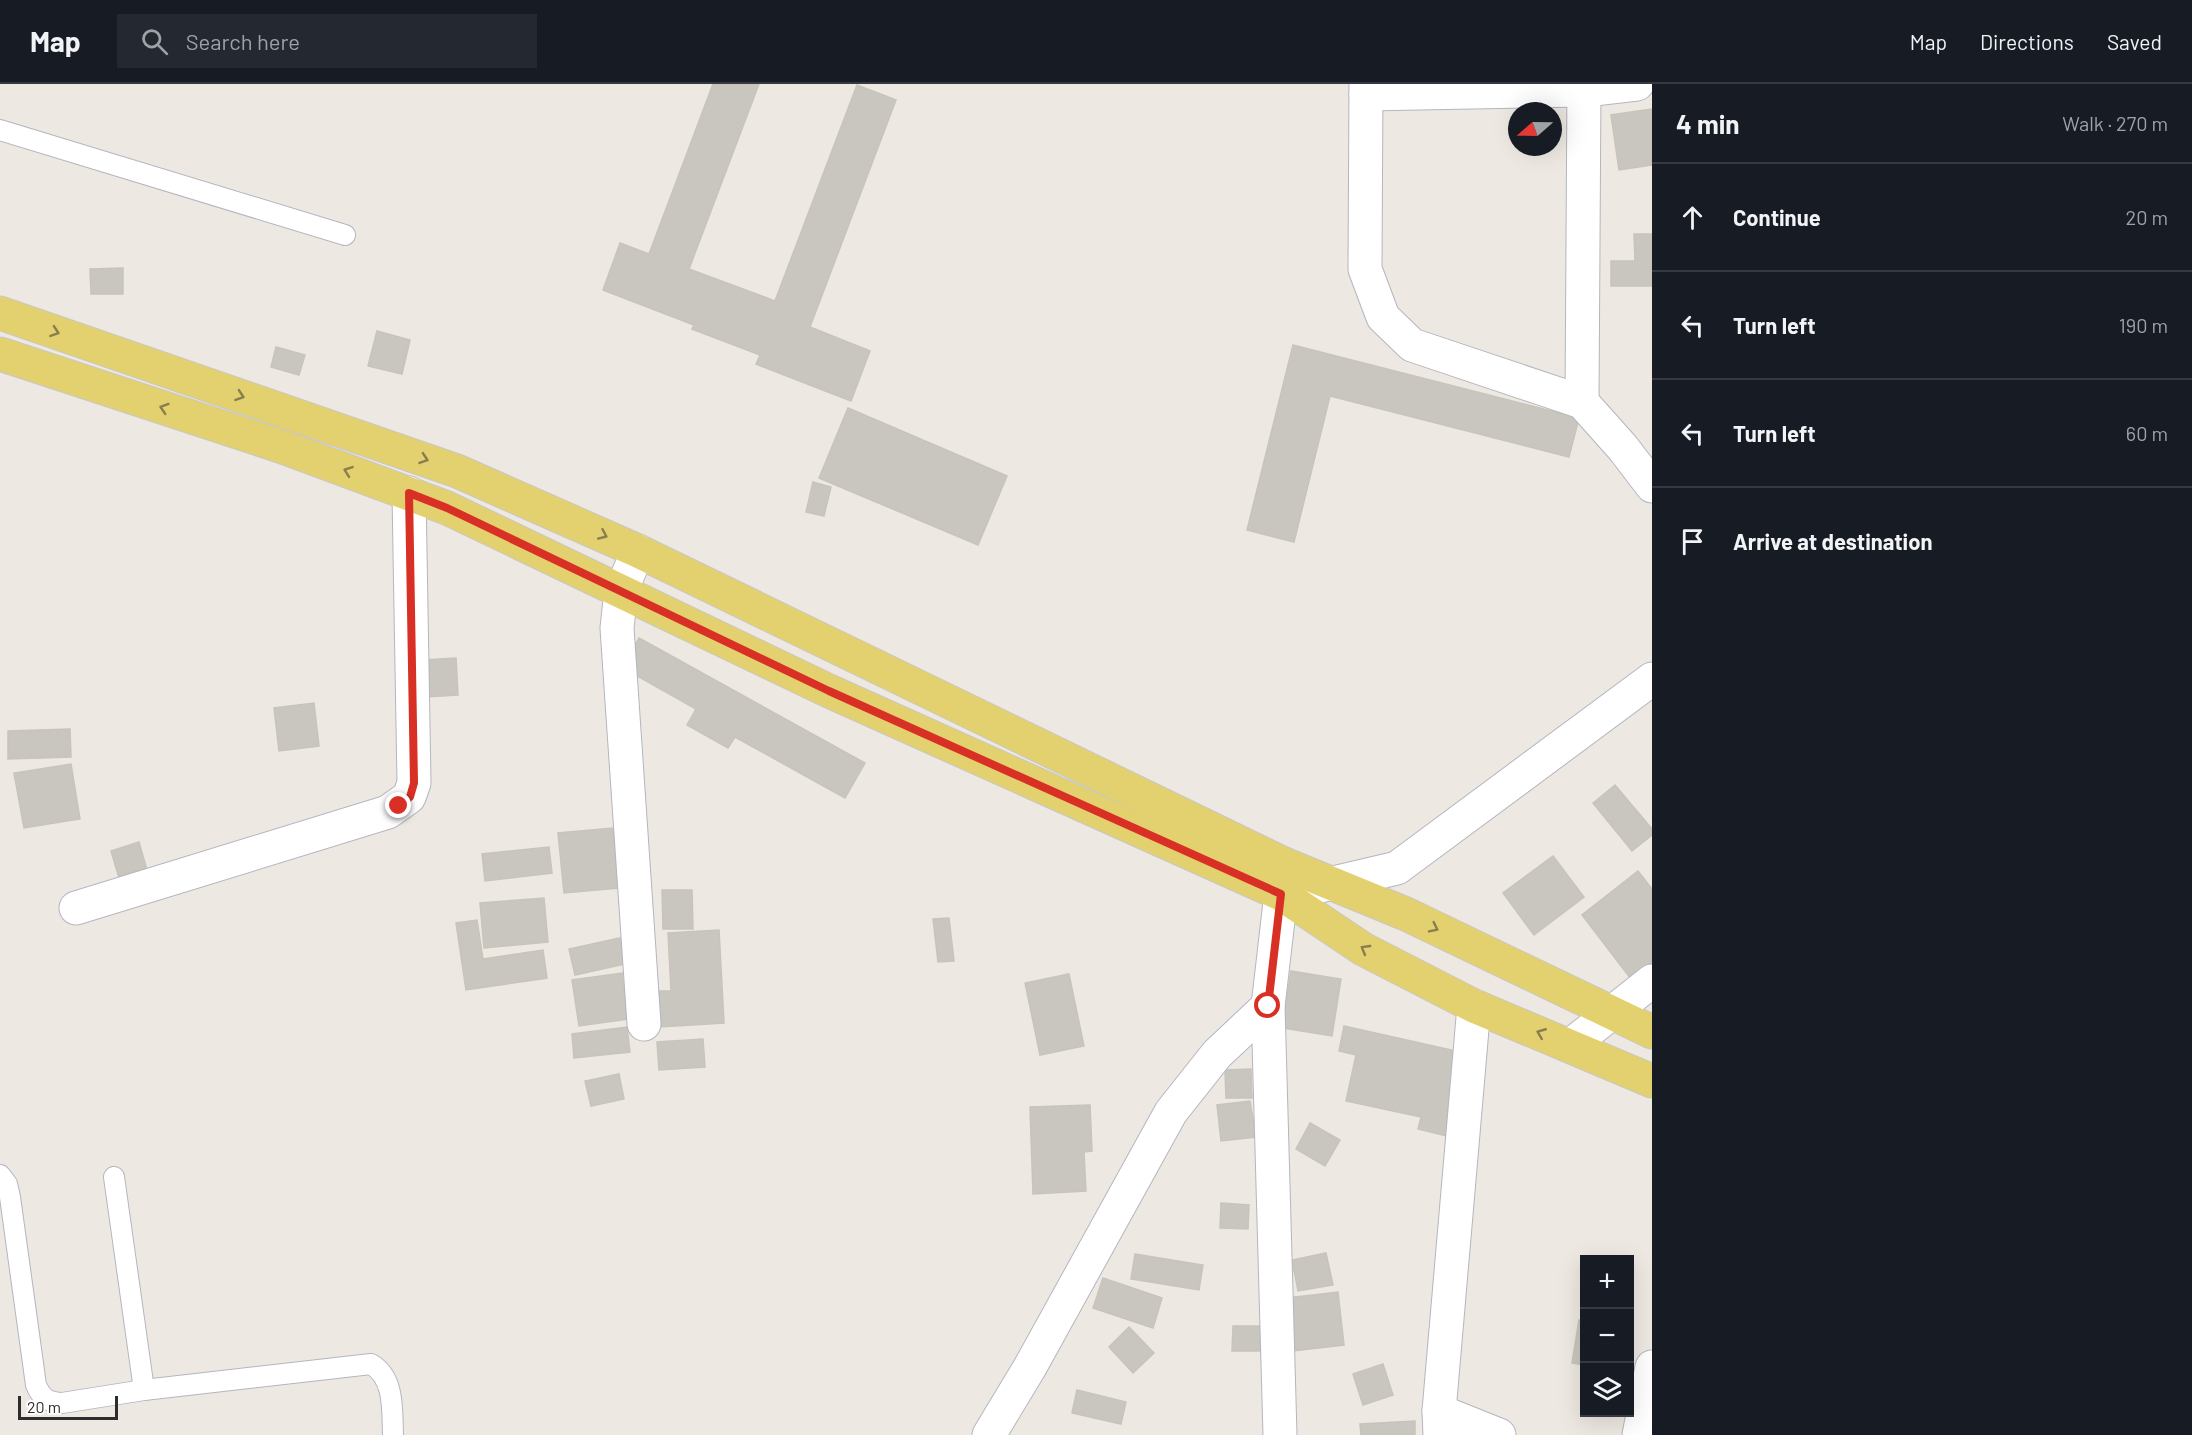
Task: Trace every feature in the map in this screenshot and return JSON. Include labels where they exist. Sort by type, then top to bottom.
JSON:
[{"type":"main road","points":[[0,313],[457,471],[638,550],[1284,875],[1363,949],[1474,1006],[1571,1045],[1652,1082]]},
{"type":"main road","points":[[0,354],[283,447],[447,508],[829,691],[1284,875]]},
{"type":"main road","points":[[1330,884],[1406,914],[1652,1032]]},
{"type":"street","points":[[1637,84],[1584,87],[1366,89],[1365,270],[1383,317],[1412,345],[1582,402],[1623,448],[1652,486]]},
{"type":"street","points":[[1582,402],[1584,87]]},
{"type":"street","points":[[76,909],[388,812],[410,797],[414,783],[409,493]]},
{"type":"street","points":[[638,550],[621,591],[617,628],[644,1024]]},
{"type":"street","points":[[1281,1435],[1268,1006],[1284,875],[1330,884],[1396,868],[1652,679]]},
{"type":"street","points":[[1571,1045],[1652,981]]},
{"type":"street","points":[[989,1435],[1030,1367],[1171,1112],[1217,1054],[1268,1006]]},
{"type":"street","points":[[1474,1006],[1439,1423],[1499,1435]]},
{"type":"street","points":[[1639,1435],[1652,1367]]},
{"type":"lane","points":[[0,130],[345,235]]},
{"type":"lane","points":[[0,1175],[7,1184],[10,1197],[36,1385],[40,1394],[51,1402],[62,1403],[144,1390],[371,1364],[380,1369],[391,1394],[393,1435]]},
{"type":"lane","points":[[114,1177],[144,1390]]},
{"type":"building","points":[[713,84],[759,84],[689,269],[775,301],[857,85],[896,100],[810,327],[870,351],[851,401],[756,364],[760,355],[692,329],[694,325],[603,290],[620,243],[649,254]]},
{"type":"building","points":[[1652,109],[1652,165],[1619,170],[1611,115]]},
{"type":"building","points":[[1634,234],[1652,234],[1652,286],[1611,286],[1611,261],[1635,261]]},
{"type":"building","points":[[123,268],[123,294],[91,294],[90,269]]},
{"type":"building","points":[[377,331],[410,340],[402,374],[368,366]]},
{"type":"building","points":[[1293,345],[1579,418],[1569,457],[1330,396],[1294,542],[1247,530]]},
{"type":"building","points":[[276,347],[305,355],[299,375],[271,367]]},
{"type":"building","points":[[848,408],[1007,476],[978,545],[819,478]]},
{"type":"building","points":[[813,482],[831,487],[824,516],[806,512]]},
{"type":"building","points":[[639,638],[865,763],[845,798],[735,737],[728,748],[687,725],[696,709],[623,668]]},
{"type":"building","points":[[456,658],[458,695],[426,697],[423,660]]},
{"type":"building","points":[[314,703],[319,746],[279,751],[274,708]]},
{"type":"building","points":[[70,729],[71,757],[8,759],[8,731]]},
{"type":"building","points":[[71,764],[80,819],[24,828],[14,773]]},
{"type":"building","points":[[1615,785],[1652,829],[1652,835],[1632,851],[1593,803]]},
{"type":"building","points":[[613,828],[619,888],[564,893],[558,833]]},
{"type":"building","points":[[139,842],[147,870],[119,878],[111,851]]},
{"type":"building","points":[[549,847],[552,873],[485,881],[482,854]]},
{"type":"building","points":[[1553,856],[1584,897],[1534,935],[1503,893]]},
{"type":"building","points":[[1638,871],[1652,889],[1652,969],[1634,983],[1582,915]]},
{"type":"building","points":[[662,890],[692,890],[693,929],[663,929]]},
{"type":"building","points":[[544,898],[548,942],[484,948],[480,903]]},
{"type":"building","points":[[949,918],[954,961],[938,962],[933,919]]},
{"type":"building","points":[[477,920],[483,959],[543,950],[547,978],[466,990],[456,923]]},
{"type":"building","points":[[719,930],[724,1023],[659,1027],[657,991],[671,991],[668,933]]},
{"type":"building","points":[[620,938],[625,964],[575,975],[569,949]]},
{"type":"building","points":[[1291,971],[1341,979],[1332,1036],[1282,1028]]},
{"type":"building","points":[[622,973],[628,1019],[579,1026],[572,980]]},
{"type":"building","points":[[1069,974],[1084,1046],[1040,1055],[1025,983]]},
{"type":"building","points":[[1344,1026],[1465,1053],[1447,1136],[1418,1129],[1421,1117],[1346,1101],[1356,1055],[1339,1051]]},
{"type":"building","points":[[627,1027],[630,1052],[574,1058],[572,1034]]},
{"type":"building","points":[[703,1039],[705,1067],[659,1070],[657,1042]]},
{"type":"building","points":[[1251,1069],[1252,1098],[1226,1098],[1225,1070]]},
{"type":"building","points":[[619,1074],[624,1099],[591,1106],[585,1081]]},
{"type":"building","points":[[1250,1101],[1256,1137],[1221,1141],[1217,1105]]},
{"type":"building","points":[[1090,1105],[1092,1151],[1084,1152],[1086,1191],[1033,1194],[1030,1107]]},
{"type":"building","points":[[1310,1123],[1340,1140],[1325,1166],[1296,1149]]},
{"type":"building","points":[[1221,1203],[1249,1205],[1248,1229],[1220,1228]]},
{"type":"building","points":[[1326,1253],[1333,1285],[1298,1291],[1292,1260]]},
{"type":"building","points":[[1135,1254],[1203,1265],[1199,1290],[1131,1279]]},
{"type":"building","points":[[1103,1278],[1162,1298],[1153,1328],[1093,1308]]},
{"type":"building","points":[[1338,1292],[1344,1345],[1293,1351],[1287,1298]]},
{"type":"building","points":[[1579,1320],[1580,1364],[1572,1363]]},
{"type":"building","points":[[1233,1326],[1261,1326],[1261,1351],[1232,1351]]},
{"type":"building","points":[[1129,1327],[1154,1353],[1133,1373],[1109,1347]]},
{"type":"building","points":[[1383,1364],[1393,1395],[1363,1405],[1353,1374]]},
{"type":"building","points":[[1077,1390],[1126,1402],[1121,1424],[1072,1413]]},
{"type":"building","points":[[1415,1421],[1415,1435],[1361,1435],[1360,1424]]},
{"type":"route","points":[[399,806],[410,797],[414,783],[409,493],[447,508],[829,691],[1281,894],[1268,1006]]}]
